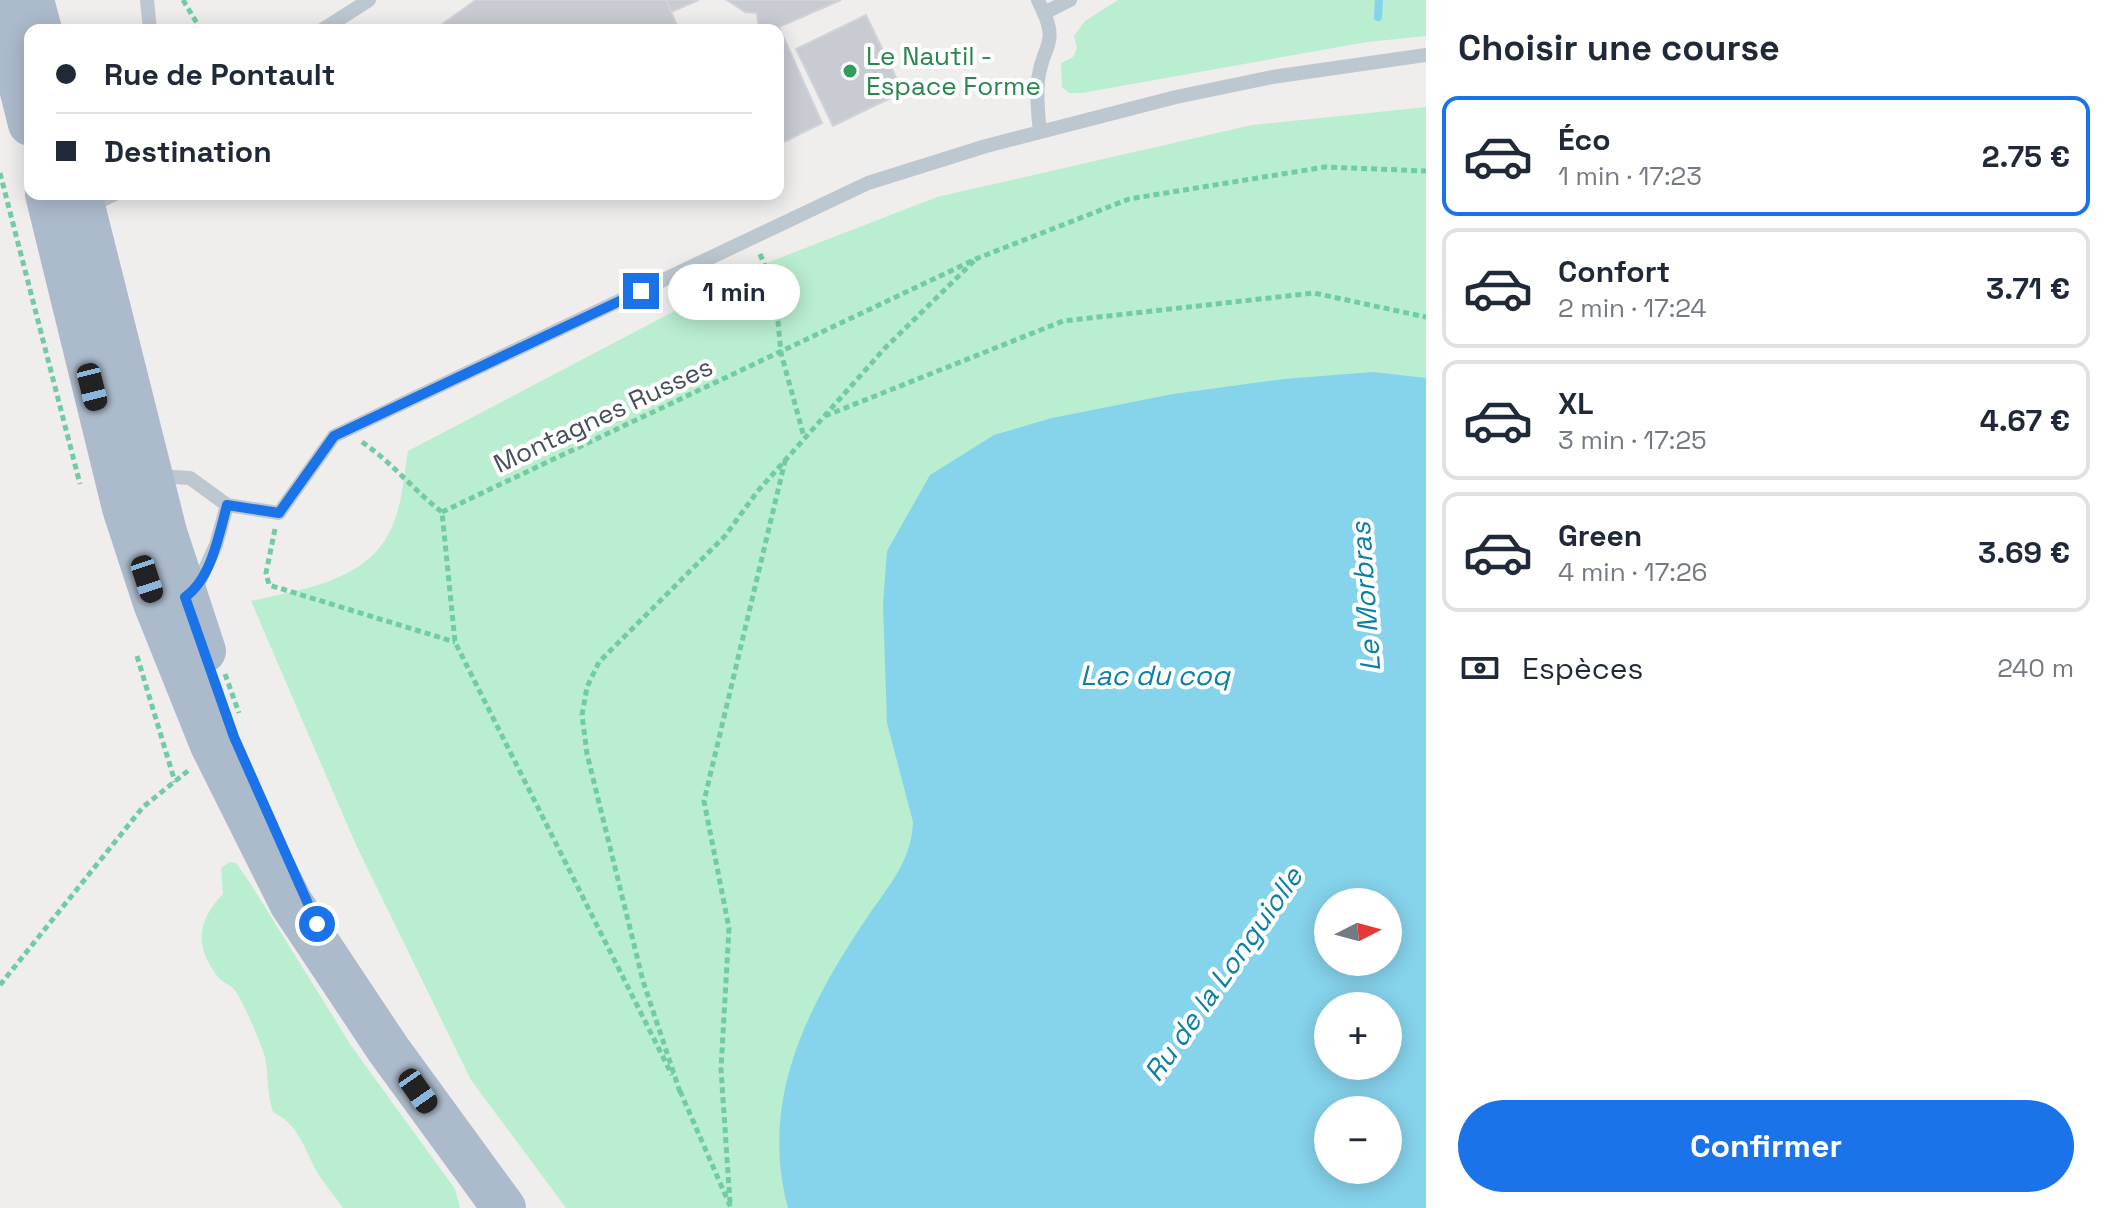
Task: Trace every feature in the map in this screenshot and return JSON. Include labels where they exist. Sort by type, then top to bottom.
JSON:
[{"type":"main road","points":[[32,0],[38,24]]},
{"type":"main road","points":[[0,4],[24,100]]},
{"type":"main road","points":[[76,200],[95,255],[185,597],[234,737],[341,977]]},
{"type":"main road","points":[[76,200],[124,508],[155,603],[226,731],[291,903],[424,1100],[504,1208]]},
{"type":"lane","points":[[12,0],[24,47]]},
{"type":"lane","points":[[147,0],[149,24]]},
{"type":"lane","points":[[331,24],[369,0]]},
{"type":"lane","points":[[1040,131],[1037,114],[1039,71],[1051,42],[1041,6],[1070,0]]},
{"type":"lane","points":[[151,476],[190,478],[227,505],[279,513],[334,436],[868,183],[1040,131],[1245,83],[1426,55]]},
{"type":"lane","points":[[185,597],[197,589],[216,545],[227,505]]},
{"type":"path","points":[[183,0],[197,24]]},
{"type":"path","name":"Montagnes Russes","points":[[442,512],[978,258],[1129,199],[1325,167],[1426,171]]},
{"type":"path","points":[[753,238],[775,290],[781,353],[805,438]]},
{"type":"path","points":[[680,1092],[643,981],[590,770],[582,715],[587,687],[599,662],[725,536],[822,417],[884,349],[978,258]]},
{"type":"path","points":[[822,417],[1063,321],[1314,293],[1426,317]]},
{"type":"path","points":[[334,436],[361,441],[391,462],[420,495],[442,512],[455,642],[680,1092],[731,1208]]},
{"type":"path","points":[[731,1208],[721,1069],[729,928],[704,801],[786,460]]},
{"type":"path","points":[[279,513],[266,573],[269,585],[455,642]]},
{"type":"path","points":[[0,985],[143,807],[189,770],[226,731],[222,664]]},
{"type":"green space","points":[[1118,0],[1426,0],[1426,36],[1367,42],[1069,93],[1062,87],[1061,63],[1073,57],[1077,48],[1074,36],[1085,21]]},
{"type":"green space","points":[[1426,107],[1426,1208],[566,1208],[471,1080],[356,845],[251,601],[316,586],[355,569],[372,556],[385,540],[395,519],[408,451],[764,264],[937,197],[1252,125]]},
{"type":"green space","points":[[230,862],[236,863],[250,883],[352,1047],[455,1189],[460,1208],[343,1208],[317,1172],[295,1131],[273,1112],[265,1057],[255,1032],[237,993],[210,966],[202,944],[208,914],[223,894],[221,868]]},
{"type":"water","name":"Lac du coq","points":[[1373,372],[1426,378],[1426,1208],[788,1208],[781,1168],[780,1130],[784,1092],[794,1056],[825,986],[897,874],[912,836],[913,822],[887,723],[883,605],[887,551],[930,475],[994,435],[1052,418],[1173,394],[1284,379]]},
{"type":"building","points":[[476,0],[666,0],[676,24],[442,24]]},
{"type":"building","points":[[666,0],[699,0],[671,12]]},
{"type":"building","name":"Le Nautil - Espace Forme","points":[[727,0],[841,0],[784,25],[758,24],[757,13],[745,12]]},
{"type":"building","name":"Le Nautil - Espace Forme","points":[[866,15],[903,92],[833,126],[796,49]]},
{"type":"building","name":"Le Nautil - Espace Forme","points":[[784,38],[822,123],[784,142]]},
{"type":"waterway","name":"Le Morbras","points":[[1378,17],[1379,0]]},
{"type":"place","name":"Le Nautil - Espace Forme","points":[[850,71]]},
{"type":"route","points":[[317,924],[234,737],[185,597],[197,589],[216,545],[227,505],[279,513],[334,436],[641,291]]},
{"type":"water label","name":"Ru de la Longuiolle","points":[[1223,974]]}]
